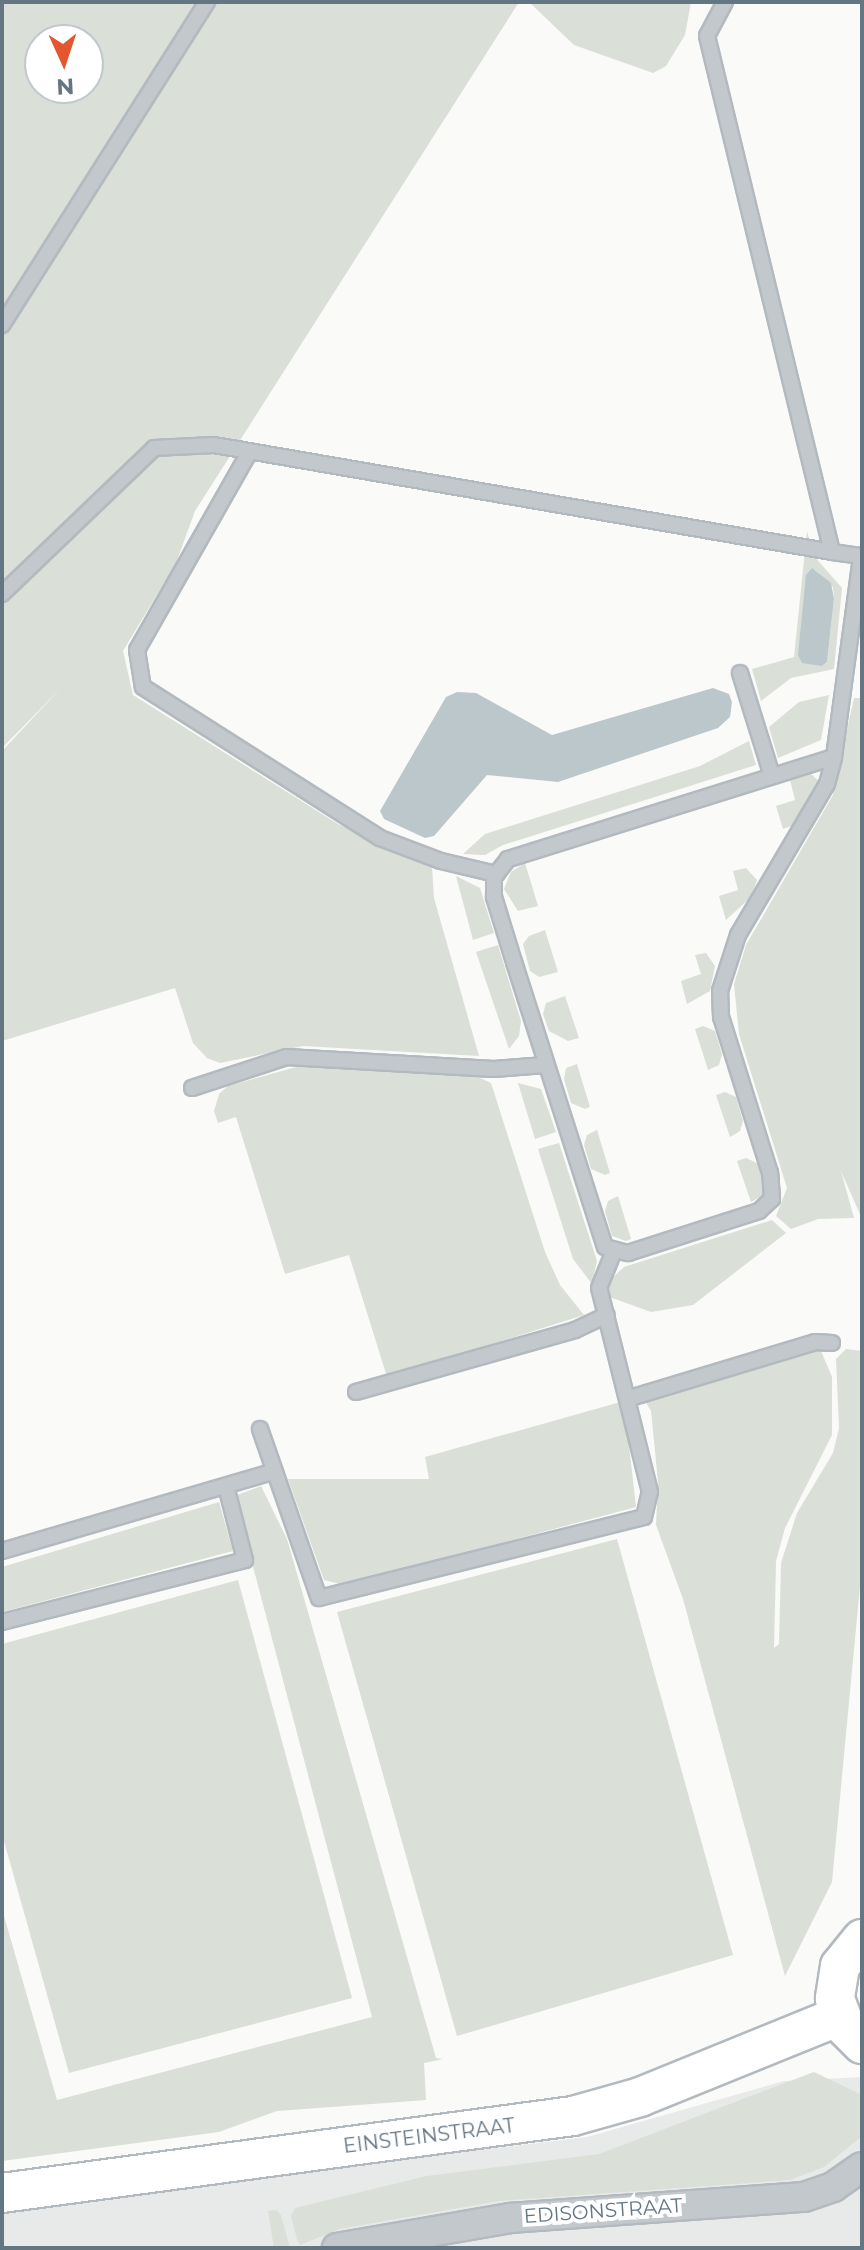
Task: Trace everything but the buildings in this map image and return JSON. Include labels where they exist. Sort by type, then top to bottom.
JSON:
[{"type":"main road","points":[[851,2030],[838,1974],[862,1939]]},
{"type":"main road","name":"EINSTEINSTRAAT","points":[[2,2193],[573,2116],[851,2030]]},
{"type":"street","name":"EDISONSTRAAT","points":[[337,2248],[510,2218],[804,2197],[833,2187],[862,2167]]},
{"type":"lane","points":[[2,325],[207,2]]},
{"type":"lane","points":[[725,2],[707,36],[832,552]]},
{"type":"lane","points":[[2,594],[154,448],[214,445],[862,556],[834,757],[827,784],[738,935],[720,991],[721,1017],[770,1173],[772,1199],[759,1211],[628,1253],[614,1251],[601,1238],[545,1065],[494,897],[496,874],[508,859],[834,757]]},
{"type":"lane","points":[[250,451],[137,650],[143,687],[380,838],[429,858],[496,874]]},
{"type":"lane","points":[[740,673],[772,776]]},
{"type":"lane","points":[[192,1088],[287,1057],[494,1069],[545,1065]]},
{"type":"lane","points":[[260,1429],[319,1598],[644,1517],[650,1492],[630,1398],[599,1288],[614,1251]]},
{"type":"lane","points":[[356,1392],[575,1330],[607,1315]]},
{"type":"lane","points":[[630,1398],[815,1342],[832,1343]]},
{"type":"lane","points":[[2,1551],[275,1471]]},
{"type":"lane","points":[[2,1622],[245,1560],[226,1486]]},
{"type":"shaded area","points":[[2,2],[519,2],[195,511],[176,563],[123,651],[133,695],[338,824],[432,867],[434,898],[479,1056],[303,1046],[220,1063],[207,1058],[193,1043],[175,988],[2,1041],[2,751],[61,688],[2,748]]},
{"type":"shaded area","points":[[529,2],[691,2],[685,35],[666,66],[653,73],[574,45]]},
{"type":"shaded area","points":[[807,531],[814,556],[842,588],[834,669],[791,678],[761,701],[752,669],[794,657]],"holes":[[[815,570],[833,587],[827,662],[822,666]]]},
{"type":"shaded area","points":[[812,568],[831,583],[834,599],[827,662],[822,666],[802,663],[798,655],[806,575]]},
{"type":"shaded area","points":[[713,688],[729,694],[732,702],[730,717],[718,728],[558,782],[487,775],[434,836],[425,838],[384,819],[380,811],[446,697],[457,692],[476,693],[552,735]]},
{"type":"shaded area","points":[[829,695],[821,740],[778,758],[769,727],[799,702]]},
{"type":"shaded area","points":[[854,698],[862,698],[862,1219],[841,1171],[854,1218],[818,1219],[791,1229],[776,1216],[787,1188],[739,1034],[734,984],[746,945],[833,795]]},
{"type":"shaded area","points":[[749,741],[756,765],[503,845],[485,855],[463,854],[485,834],[700,766]]},
{"type":"shaded area","points":[[811,774],[821,783],[799,823],[783,829],[776,806],[795,800],[790,780]]},
{"type":"shaded area","points":[[525,863],[538,906],[518,911],[504,889],[511,872]]},
{"type":"shaded area","points":[[746,868],[757,880],[751,897],[726,920],[719,896],[738,890],[733,871]]},
{"type":"shaded area","points":[[456,876],[480,888],[494,933],[473,940]]},
{"type":"shaded area","points":[[545,930],[558,972],[539,977],[530,971],[523,944],[529,936]]},
{"type":"shaded area","points":[[498,945],[521,1021],[519,1036],[509,1049],[476,952]]},
{"type":"shaded area","points":[[706,953],[715,966],[710,991],[687,1004],[681,981],[701,974],[695,955]]},
{"type":"shaded area","points":[[565,996],[579,1038],[568,1041],[549,1031],[543,1014],[546,1003]]},
{"type":"shaded area","points":[[703,1026],[715,1031],[722,1054],[719,1065],[708,1070],[695,1029]]},
{"type":"shaded area","points":[[577,1064],[590,1107],[585,1109],[571,1103],[564,1079],[566,1068]]},
{"type":"shaded area","points":[[300,1066],[478,1077],[491,1083],[545,1252],[560,1285],[584,1315],[387,1377],[349,1255],[285,1274],[236,1117],[218,1123],[214,1111],[219,1094],[228,1086]]},
{"type":"shaded area","points":[[518,1083],[541,1089],[556,1132],[535,1139]]},
{"type":"shaded area","points":[[725,1092],[736,1097],[743,1121],[740,1131],[730,1137],[716,1095]]},
{"type":"shaded area","points":[[597,1130],[610,1173],[605,1175],[591,1169],[584,1145],[587,1135]]},
{"type":"shaded area","points":[[559,1143],[597,1261],[592,1284],[573,1259],[538,1149]]},
{"type":"shaded area","points":[[746,1158],[757,1163],[765,1186],[763,1195],[751,1202],[737,1161]]},
{"type":"shaded area","points":[[618,1196],[631,1239],[626,1241],[612,1236],[605,1211],[608,1201]]},
{"type":"shaded area","points":[[772,1220],[786,1233],[693,1305],[651,1312],[607,1296],[609,1281],[624,1267]]},
{"type":"shaded area","points":[[819,1346],[832,1377],[832,1435],[785,1528],[776,1561],[774,1648],[779,1644],[781,1563],[797,1513],[833,1453],[839,1428],[836,1359],[846,1349],[862,1351],[862,1565],[832,1882],[785,1976],[683,1599],[656,1525],[658,1482],[651,1411],[644,1399]]},
{"type":"shaded area","points":[[624,1401],[636,1507],[344,1585],[324,1580],[288,1479],[429,1479],[425,1457]]},
{"type":"shaded area","points":[[261,1486],[287,1539],[436,2058],[443,2059],[424,2063],[426,2100],[277,2111],[219,2132],[2,2161],[2,1909],[57,2100],[372,2017],[237,1506],[237,1495]]},
{"type":"shaded area","points":[[219,1502],[233,1551],[2,1612],[2,1567]]},
{"type":"shaded area","points":[[617,1539],[733,1955],[457,2036],[337,1612]]},
{"type":"shaded area","points":[[238,1580],[352,1998],[69,2073],[2,1834],[2,1644]]},
{"type":"shaded area","points":[[814,2072],[862,2095],[862,2136],[824,2167],[790,2180],[499,2201],[339,2229],[300,2245],[297,2239],[291,2216],[295,2208],[427,2176],[599,2154]]},
{"type":"shaded area","points":[[862,2077],[862,2248],[2,2248],[2,2208],[587,2137],[784,2081]]},
{"type":"shaded area","points":[[277,2210],[290,2248],[274,2248],[268,2211]]}]
